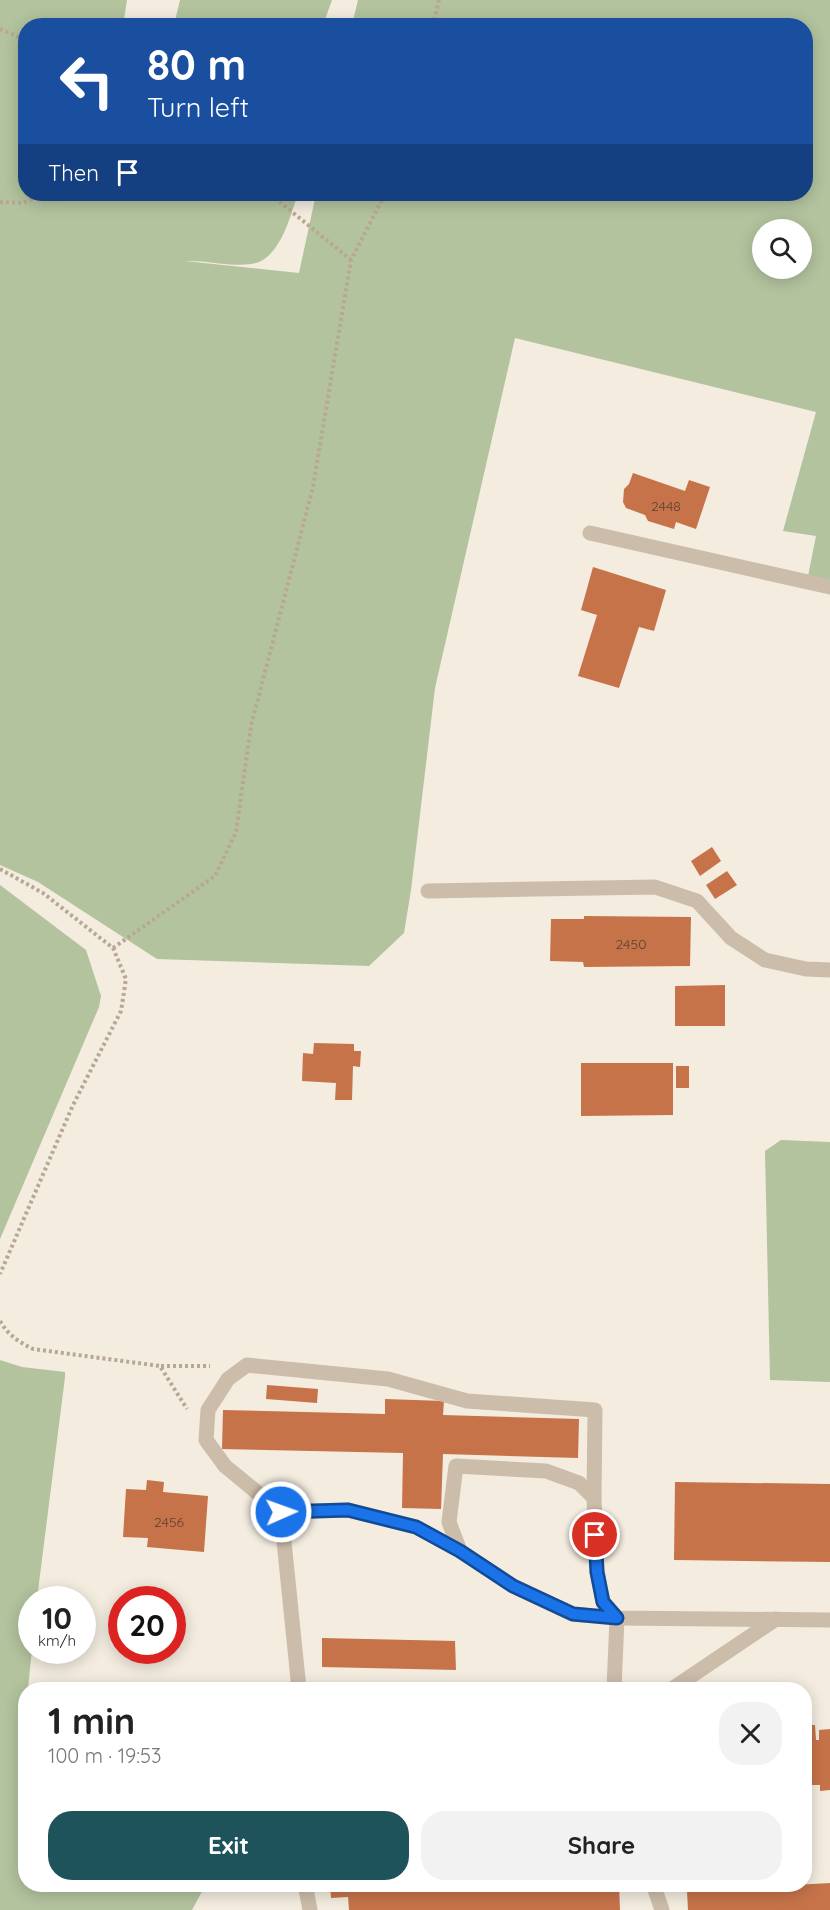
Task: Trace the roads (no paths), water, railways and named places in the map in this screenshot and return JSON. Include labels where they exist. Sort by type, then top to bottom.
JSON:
[{"type":"lane","points":[[590,533],[830,586]]},
{"type":"lane","points":[[428,891],[655,887],[697,901],[730,938],[765,960],[806,969],[830,969]]},
{"type":"lane","points":[[614,1682],[617,1618],[603,1602],[597,1572],[594,1498],[595,1410],[467,1401],[388,1379],[247,1365],[228,1379],[208,1410],[207,1440],[225,1466],[281,1512],[348,1510],[416,1527],[460,1551],[513,1586],[573,1614],[617,1618],[830,1620]]},
{"type":"lane","points":[[460,1551],[449,1522],[456,1466],[546,1470],[579,1483],[594,1498]]},
{"type":"lane","points":[[281,1512],[298,1682]]},
{"type":"lane","points":[[682,1682],[776,1619]]},
{"type":"lane","points":[[307,1892],[310,1910]]},
{"type":"lane","points":[[656,1892],[662,1910]]}]
